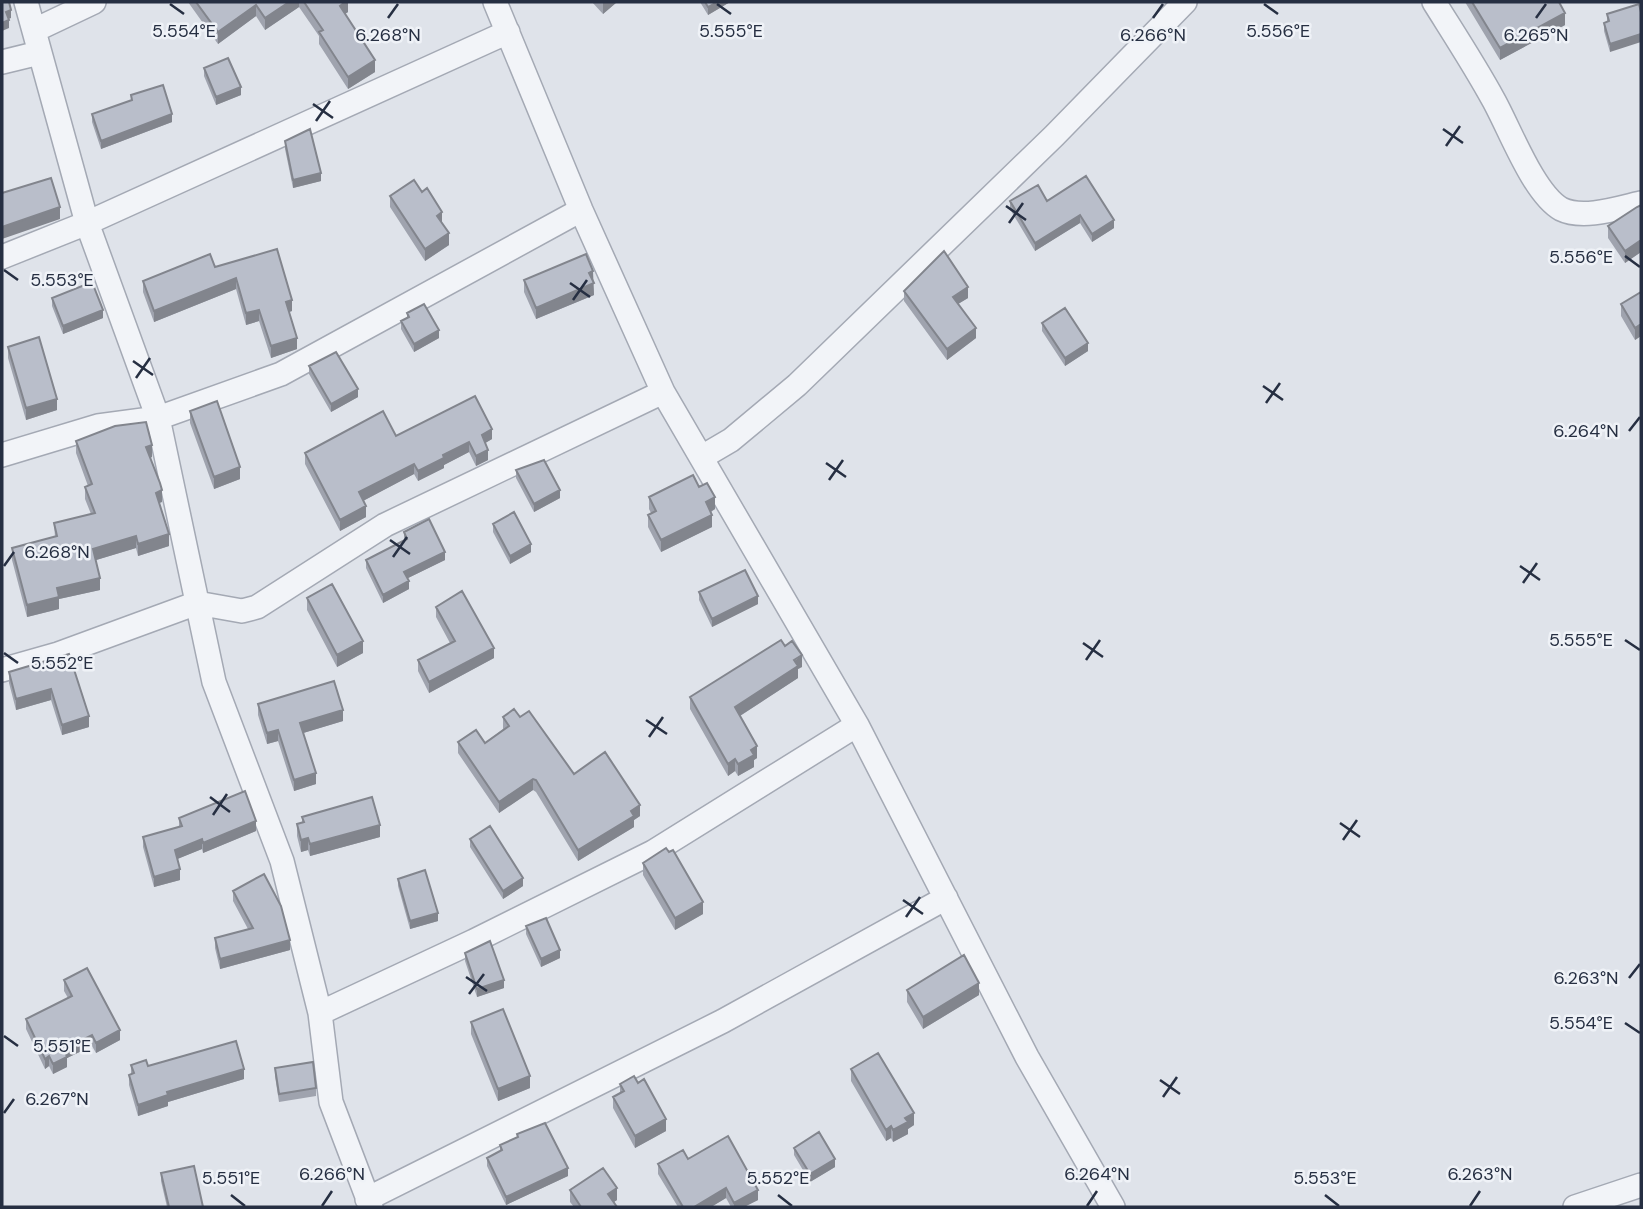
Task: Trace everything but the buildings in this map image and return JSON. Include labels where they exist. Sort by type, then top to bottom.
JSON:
[{"type":"street","points":[[26,2],[87,223],[158,418],[214,682],[282,861],[320,1013],[331,1102],[369,1203],[723,1021],[946,898]]},
{"type":"street","points":[[2,62],[37,42],[94,2]]},
{"type":"street","points":[[496,2],[581,210],[663,392],[857,725],[1027,1057],[1113,1207]]},
{"type":"street","points":[[702,457],[731,440],[797,385],[1025,164],[1185,2]]},
{"type":"street","points":[[1434,2],[1493,98],[1540,188],[1552,201],[1575,213],[1641,203]]},
{"type":"street","points":[[2,257],[87,223],[508,32]]},
{"type":"street","points":[[2,455],[98,426],[158,418],[281,374],[581,210]]},
{"type":"street","points":[[2,670],[58,654],[197,603],[242,611],[257,607],[385,526],[663,392]]},
{"type":"street","points":[[320,1013],[474,941],[653,852],[857,725]]},
{"type":"street","points":[[1575,1207],[1641,1185]]}]
